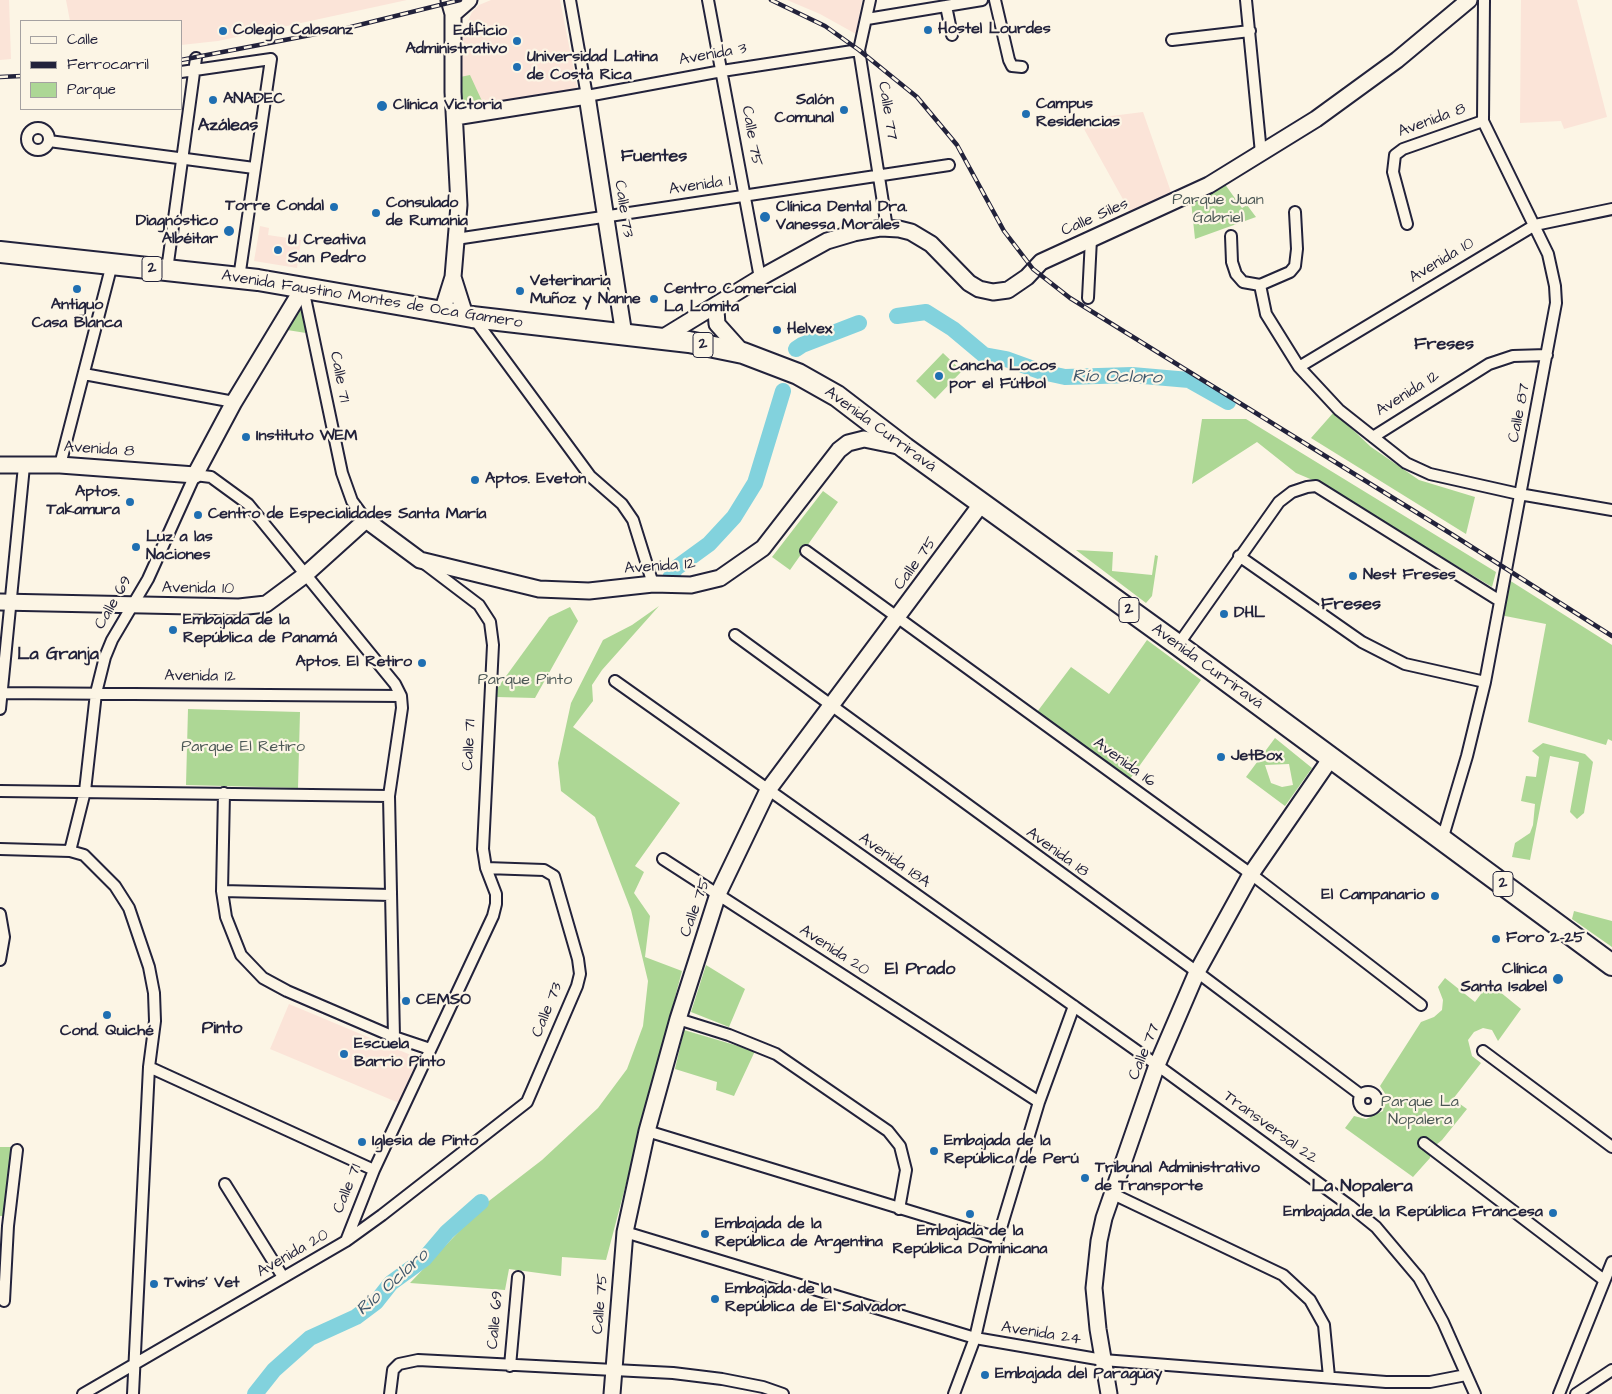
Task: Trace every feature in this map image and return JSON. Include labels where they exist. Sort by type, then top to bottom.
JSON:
[{"type":"highway","name":"Avenida Faustino Montes de Oca Gamero","points":[[0,252],[239,278],[442,312],[662,338],[743,353]]},
{"type":"highway","name":"Avenida Curriravá","points":[[743,353],[798,374],[832,392],[905,448],[1178,645],[1611,963]]},
{"type":"street","points":[[442,312],[453,277],[459,205],[451,7],[468,0]]},
{"type":"street","name":"Calle 73","points":[[570,0],[587,96],[624,335]]},
{"type":"street","name":"Calle 75","points":[[708,0],[760,278]]},
{"type":"street","name":"Calle 77","points":[[870,0],[859,50],[888,228]]},
{"type":"street","points":[[867,18],[982,0]]},
{"type":"street","points":[[995,0],[1012,66],[1022,67]]},
{"type":"street","points":[[1246,0],[1262,153]]},
{"type":"street","name":"Calle Siles","points":[[662,338],[760,278],[827,241],[854,233],[888,228],[911,232],[931,244],[969,283],[979,289],[993,292],[1012,287],[1041,262],[1209,185],[1262,153],[1316,119],[1397,60],[1469,0]]},
{"type":"street","name":"Calle 87","points":[[1442,840],[1468,756],[1485,682],[1556,303],[1555,286],[1548,254],[1483,121],[1484,0]]},
{"type":"street","points":[[946,6],[952,35]]},
{"type":"street","points":[[1172,40],[1250,31]]},
{"type":"street","name":"Avenida 3","points":[[455,117],[587,96],[722,71],[859,50]]},
{"type":"street","points":[[167,270],[196,58]]},
{"type":"street","points":[[182,72],[272,59],[254,168],[239,278]]},
{"type":"street","name":"Avenida 8","points":[[1407,224],[1393,172],[1392,163],[1395,155],[1403,149],[1483,121]]},
{"type":"street","points":[[49,141],[254,168]]},
{"type":"street","name":"Avenida 1","points":[[456,239],[948,165]]},
{"type":"street","name":"Avenida 10","points":[[1299,367],[1535,225],[1612,209]]},
{"type":"street","points":[[1231,236],[1232,262],[1236,274],[1243,282],[1260,285],[1290,272],[1295,266],[1298,249],[1295,212]]},
{"type":"street","points":[[1088,298],[1091,239]]},
{"type":"street","points":[[60,465],[112,264]]},
{"type":"street","points":[[453,277],[469,316],[590,476],[622,504],[633,520],[653,584]]},
{"type":"street","points":[[1260,285],[1266,314],[1299,367],[1339,410],[1406,463],[1430,474],[1519,494],[1612,510]]},
{"type":"street","name":"Calle 69","points":[[70,851],[85,791],[96,693],[105,657],[148,579],[195,475],[234,402],[303,288]]},
{"type":"street","name":"Calle 71","points":[[303,288],[342,473],[352,501],[366,520],[472,598],[486,613],[490,622],[493,645],[483,830],[486,868],[496,894],[493,916],[374,1170],[346,1241]]},
{"type":"street","points":[[722,303],[716,310],[717,324],[743,353]]},
{"type":"street","name":"Avenida 12","points":[[1373,437],[1489,364],[1513,356],[1547,355]]},
{"type":"street","points":[[84,374],[234,402]]},
{"type":"street","name":"Avenida 12","points":[[420,560],[557,592],[590,592],[653,584],[691,585],[720,578],[763,548],[839,450],[848,443],[864,439],[905,448]]},
{"type":"street","name":"Avenida 8","points":[[0,465],[60,465],[195,475]]},
{"type":"street","points":[[0,709],[5,602],[24,466]]},
{"type":"street","points":[[195,475],[211,477],[248,504],[395,684],[401,696],[402,708],[389,796],[394,1036]]},
{"type":"street","points":[[1178,645],[1239,556],[1279,502],[1292,492],[1307,487],[1316,486],[1500,601]]},
{"type":"street","name":"Calle 75","points":[[612,1394],[625,1232],[647,1131],[678,1018],[718,894],[768,790],[982,503]]},
{"type":"street","name":"Avenida 10","points":[[5,602],[254,606],[266,604],[305,575],[366,520]]},
{"type":"street","name":"Avenida 16","points":[[806,551],[1251,874],[1421,1005]]},
{"type":"street","points":[[1239,556],[1362,642],[1406,664],[1485,682]]},
{"type":"street","name":"Avenida 18","points":[[735,635],[1197,972],[1361,1095]]},
{"type":"street","name":"Avenida 18A","points":[[615,681],[1157,1065]]},
{"type":"street","name":"Avenida 12","points":[[1,693],[401,696]]},
{"type":"street","name":"Calle 77","points":[[1109,1394],[1094,1288],[1099,1241],[1157,1065],[1197,972],[1251,874],[1331,758]]},
{"type":"street","points":[[0,791],[389,796]]},
{"type":"street","points":[[224,793],[222,891],[226,917],[233,938],[249,965],[263,978],[287,991],[430,1049]]},
{"type":"street","points":[[0,849],[70,851],[84,855],[115,886],[128,908],[137,930],[154,993],[155,1021],[149,1067],[133,1363],[133,1394]]},
{"type":"street","name":"Avenida 20","points":[[663,859],[1040,1102]]},
{"type":"street","name":"Calle 73","points":[[486,868],[537,869],[549,872],[556,883],[578,959],[580,974],[577,986],[527,1102]]},
{"type":"street","points":[[222,891],[391,895]]},
{"type":"street","points":[[0,914],[4,937],[4,949],[0,960]]},
{"type":"street","points":[[954,1394],[975,1338],[998,1238],[1040,1102],[1074,1006]]},
{"type":"street","points":[[678,1018],[729,1035],[776,1054],[888,1131],[900,1146],[906,1170],[899,1209]]},
{"type":"street","points":[[1483,1051],[1612,1147]]},
{"type":"street","name":"Transversal 22","points":[[1157,1065],[1323,1185],[1376,1227],[1420,1278],[1443,1322],[1475,1394]]},
{"type":"street","points":[[149,1067],[374,1170]]},
{"type":"street","name":"Avenida 20","points":[[83,1394],[133,1363],[346,1241],[382,1216],[527,1102]]},
{"type":"street","points":[[647,1131],[998,1238]]},
{"type":"street","points":[[1424,1142],[1604,1280]]},
{"type":"street","points":[[4,1301],[4,1226],[17,1150]]},
{"type":"street","points":[[224,1184],[283,1277]]},
{"type":"street","points":[[1113,1194],[1284,1274],[1310,1300],[1324,1325],[1329,1377]]},
{"type":"street","name":"Avenida 24","points":[[625,1232],[975,1338],[1103,1360],[1386,1382],[1430,1382],[1466,1375]]},
{"type":"street","points":[[1559,1394],[1612,1262]]},
{"type":"street","name":"Calle 69","points":[[510,1366],[518,1277]]},
{"type":"street","points":[[390,1394],[393,1370],[398,1364],[418,1360],[614,1370],[722,1379],[763,1387],[783,1394]]},
{"type":"street","points":[[1576,1394],[1612,1370]]},
{"type":"shaded area","points":[[0,0],[9,0],[11,59],[0,60]]},
{"type":"shaded area","name":"Colegio Calasanz","points":[[66,0],[407,0],[218,41],[182,45],[182,20],[70,20]]},
{"type":"shaded area","name":"Universidad Latina de Costa Rica","points":[[491,0],[560,0],[578,91],[466,109],[461,104],[460,44],[463,32],[472,12],[479,5]]},
{"type":"shaded area","points":[[787,0],[862,0],[856,34],[820,14]]},
{"type":"shaded area","points":[[1521,0],[1577,0],[1607,117],[1564,129],[1561,121],[1520,123]]},
{"type":"shaded area","points":[[1143,112],[1171,192],[1130,212],[1079,120]]},
{"type":"shaded area","name":"U Creativa San Pedro","points":[[260,226],[269,228],[268,235],[301,240],[297,268],[254,261]]},
{"type":"shaded area","name":"Escuela Barrio Pinto","points":[[289,1004],[418,1058],[399,1103],[270,1049]]},
{"type":"green space","points":[[470,75],[482,101],[465,105],[460,94],[460,77]]},
{"type":"green space","name":"Parque Juan Gabriel","points":[[1224,183],[1242,208],[1247,205],[1256,217],[1195,239],[1191,201]]},
{"type":"green space","points":[[300,299],[306,333],[281,329]]},
{"type":"green space","name":"Cancha Locos por el Fútbol","points":[[943,353],[962,371],[935,399],[916,381]]},
{"type":"green space","points":[[1334,412],[1371,447],[1419,480],[1475,497],[1466,534],[1311,438]]},
{"type":"green space","points":[[1202,419],[1246,419],[1496,572],[1492,587],[1315,481],[1296,473],[1257,442],[1192,484]]},
{"type":"green space","points":[[823,491],[838,502],[790,570],[772,557]]},
{"type":"green space","points":[[1076,550],[1113,552],[1112,571],[1152,575],[1155,555],[1158,556],[1152,596],[1146,603]]},
{"type":"green space","points":[[1509,580],[1612,645],[1612,741],[1608,739],[1606,745],[1528,722],[1546,624],[1500,615]]},
{"type":"green space","points":[[659,606],[602,670],[592,685],[593,701],[573,727],[680,803],[635,866],[644,872],[634,893],[650,916],[645,957],[682,971],[606,1260],[562,1257],[561,1276],[509,1269],[505,1290],[410,1283],[485,1204],[542,1160],[598,1108],[627,1069],[643,1026],[648,981],[631,910],[595,817],[561,791],[558,763],[571,703],[603,640],[632,625]]},
{"type":"green space","name":"Parque Pinto","points":[[570,607],[578,621],[535,698],[497,697],[496,690],[549,617]]},
{"type":"green space","points":[[1147,640],[1201,680],[1130,779],[1037,712],[1071,667],[1109,694]]},
{"type":"green space","name":"Parque El Retiro","points":[[188,709],[300,712],[298,788],[186,785]]},
{"type":"green space","points":[[1275,738],[1312,768],[1285,806],[1246,777]],"holes":[[[1289,764],[1293,785],[1282,787],[1271,783],[1265,765]]]},
{"type":"green space","points":[[1543,743],[1585,754],[1593,762],[1584,813],[1577,819],[1570,812],[1579,762],[1550,756],[1530,860],[1512,857],[1515,843],[1530,833],[1533,825],[1535,804],[1521,801],[1526,776],[1536,777],[1539,757],[1532,751]]},
{"type":"green space","points":[[1574,911],[1612,921],[1612,947],[1572,919]]},
{"type":"green space","points":[[706,965],[745,989],[729,1027],[691,1012]]},
{"type":"green space","name":"Parque La Nopalera","points":[[1445,978],[1475,1002],[1489,983],[1521,1009],[1498,1041],[1492,1030],[1483,1028],[1474,1032],[1468,1040],[1472,1056],[1481,1063],[1453,1099],[1467,1109],[1442,1140],[1430,1150],[1430,1158],[1413,1177],[1345,1128],[1354,1116],[1366,1119],[1383,1111],[1386,1095],[1380,1086],[1421,1022],[1434,1017],[1442,1010],[1443,1000],[1438,987]]},
{"type":"green space","points":[[684,1030],[755,1051],[734,1096],[716,1090],[717,1082],[675,1069]]},
{"type":"green space","points":[[0,1147],[11,1147],[6,1216],[0,1216]]},
{"type":"waterway","name":"Río Ocloro","points":[[897,316],[926,312],[953,329],[984,355],[1006,359],[1042,372],[1065,377],[1132,375],[1189,380],[1228,402]]},
{"type":"waterway","name":"Río Ocloro","points":[[796,349],[859,323]]},
{"type":"waterway","name":"Río Ocloro","points":[[670,578],[676,568],[709,544],[734,517],[755,483],[783,391]]},
{"type":"waterway","name":"Río Ocloro","points":[[255,1394],[274,1370],[310,1338],[356,1317],[376,1302],[391,1283],[424,1259],[447,1232],[481,1202]]},
{"type":"railway","points":[[182,60],[347,28],[460,0]]},
{"type":"railway","points":[[771,0],[825,26],[859,50],[917,97],[957,145],[1004,231],[1033,269],[1070,298],[1453,535],[1612,636]]},
{"type":"railway","points":[[0,77],[20,76]]},
{"type":"place","name":"Hostel Lourdes","points":[[928,30]]},
{"type":"place","name":"Colegio Calasanz","points":[[223,31]]},
{"type":"place","name":"Edificio Administrativo","points":[[517,41]]},
{"type":"place","name":"Universidad Latina de Costa Rica","points":[[517,67]]},
{"type":"place","name":"ANADEC","points":[[213,100]]},
{"type":"place","name":"Clínica Victoria","points":[[382,106]]},
{"type":"place","name":"Salón Comunal","points":[[844,110]]},
{"type":"place","name":"Campus Residencias","points":[[1026,114]]},
{"type":"place","name":"Torre Condal","points":[[334,207]]},
{"type":"place","name":"Consulado de Rumania","points":[[376,213]]},
{"type":"place","name":"Clínica Dental Dra. Vanessa Morales","points":[[765,217]]},
{"type":"place","name":"Diagnóstico Albéitar","points":[[229,231]]},
{"type":"place","name":"U Creativa San Pedro","points":[[278,250]]},
{"type":"place","name":"Antiguo Casa Blanca","points":[[77,289]]},
{"type":"place","name":"Veterinaria Muñoz y Nanne","points":[[520,291]]},
{"type":"place","name":"Centro Comercial La Lomita","points":[[654,299]]},
{"type":"place","name":"Helvex","points":[[777,330]]},
{"type":"place","name":"Cancha Locos por el Fútbol","points":[[939,376]]},
{"type":"place","name":"Instituto WEM","points":[[246,437]]},
{"type":"place","name":"Aptos. Eveton","points":[[475,480]]},
{"type":"place","name":"Aptos. Takamura","points":[[130,502]]},
{"type":"place","name":"Centro de Especialidades Santa María","points":[[198,515]]},
{"type":"place","name":"Luz a las Naciones","points":[[136,547]]},
{"type":"place","name":"Nest Freses","points":[[1353,576]]},
{"type":"place","name":"DHL","points":[[1224,614]]},
{"type":"place","name":"Embajada de la República de Panamá","points":[[173,630]]},
{"type":"place","name":"Aptos. El Retiro","points":[[422,663]]},
{"type":"place","name":"JetBox","points":[[1221,757]]},
{"type":"place","name":"El Campanario","points":[[1435,896]]},
{"type":"place","name":"Foro 2-25","points":[[1496,939]]},
{"type":"place","name":"Clínica Santa Isabel","points":[[1558,979]]},
{"type":"place","name":"CEMSO","points":[[406,1001]]},
{"type":"place","name":"Cond. Quiché","points":[[107,1015]]},
{"type":"place","name":"Escuela Barrio Pinto","points":[[344,1054]]},
{"type":"place","name":"Iglesia de Pinto","points":[[362,1142]]},
{"type":"place","name":"Embajada de la República de Perú","points":[[934,1151]]},
{"type":"place","name":"Tribunal Administrativo de Transporte","points":[[1085,1178]]},
{"type":"place","name":"Embajada de la República Francesa","points":[[1553,1213]]},
{"type":"place","name":"Embajada de la República Dominicana","points":[[970,1214]]},
{"type":"place","name":"Embajada de la República de Argentina","points":[[705,1234]]},
{"type":"place","name":"Twins' Vet","points":[[154,1284]]},
{"type":"place","name":"Embajada de la República de El Salvador","points":[[715,1299]]},
{"type":"place","name":"Embajada del Paraguay","points":[[985,1375]]},
{"type":"district","name":"Azáleas","points":[[228,126]]},
{"type":"district","name":"Fuentes","points":[[654,157]]},
{"type":"district","name":"Freses","points":[[1444,345]]},
{"type":"district","name":"Freses","points":[[1351,605]]},
{"type":"district","name":"La Granja","points":[[58,655]]},
{"type":"district","name":"El Prado","points":[[920,970]]},
{"type":"district","name":"Pinto","points":[[222,1029]]},
{"type":"district","name":"La Nopalera","points":[[1362,1187]]}]
